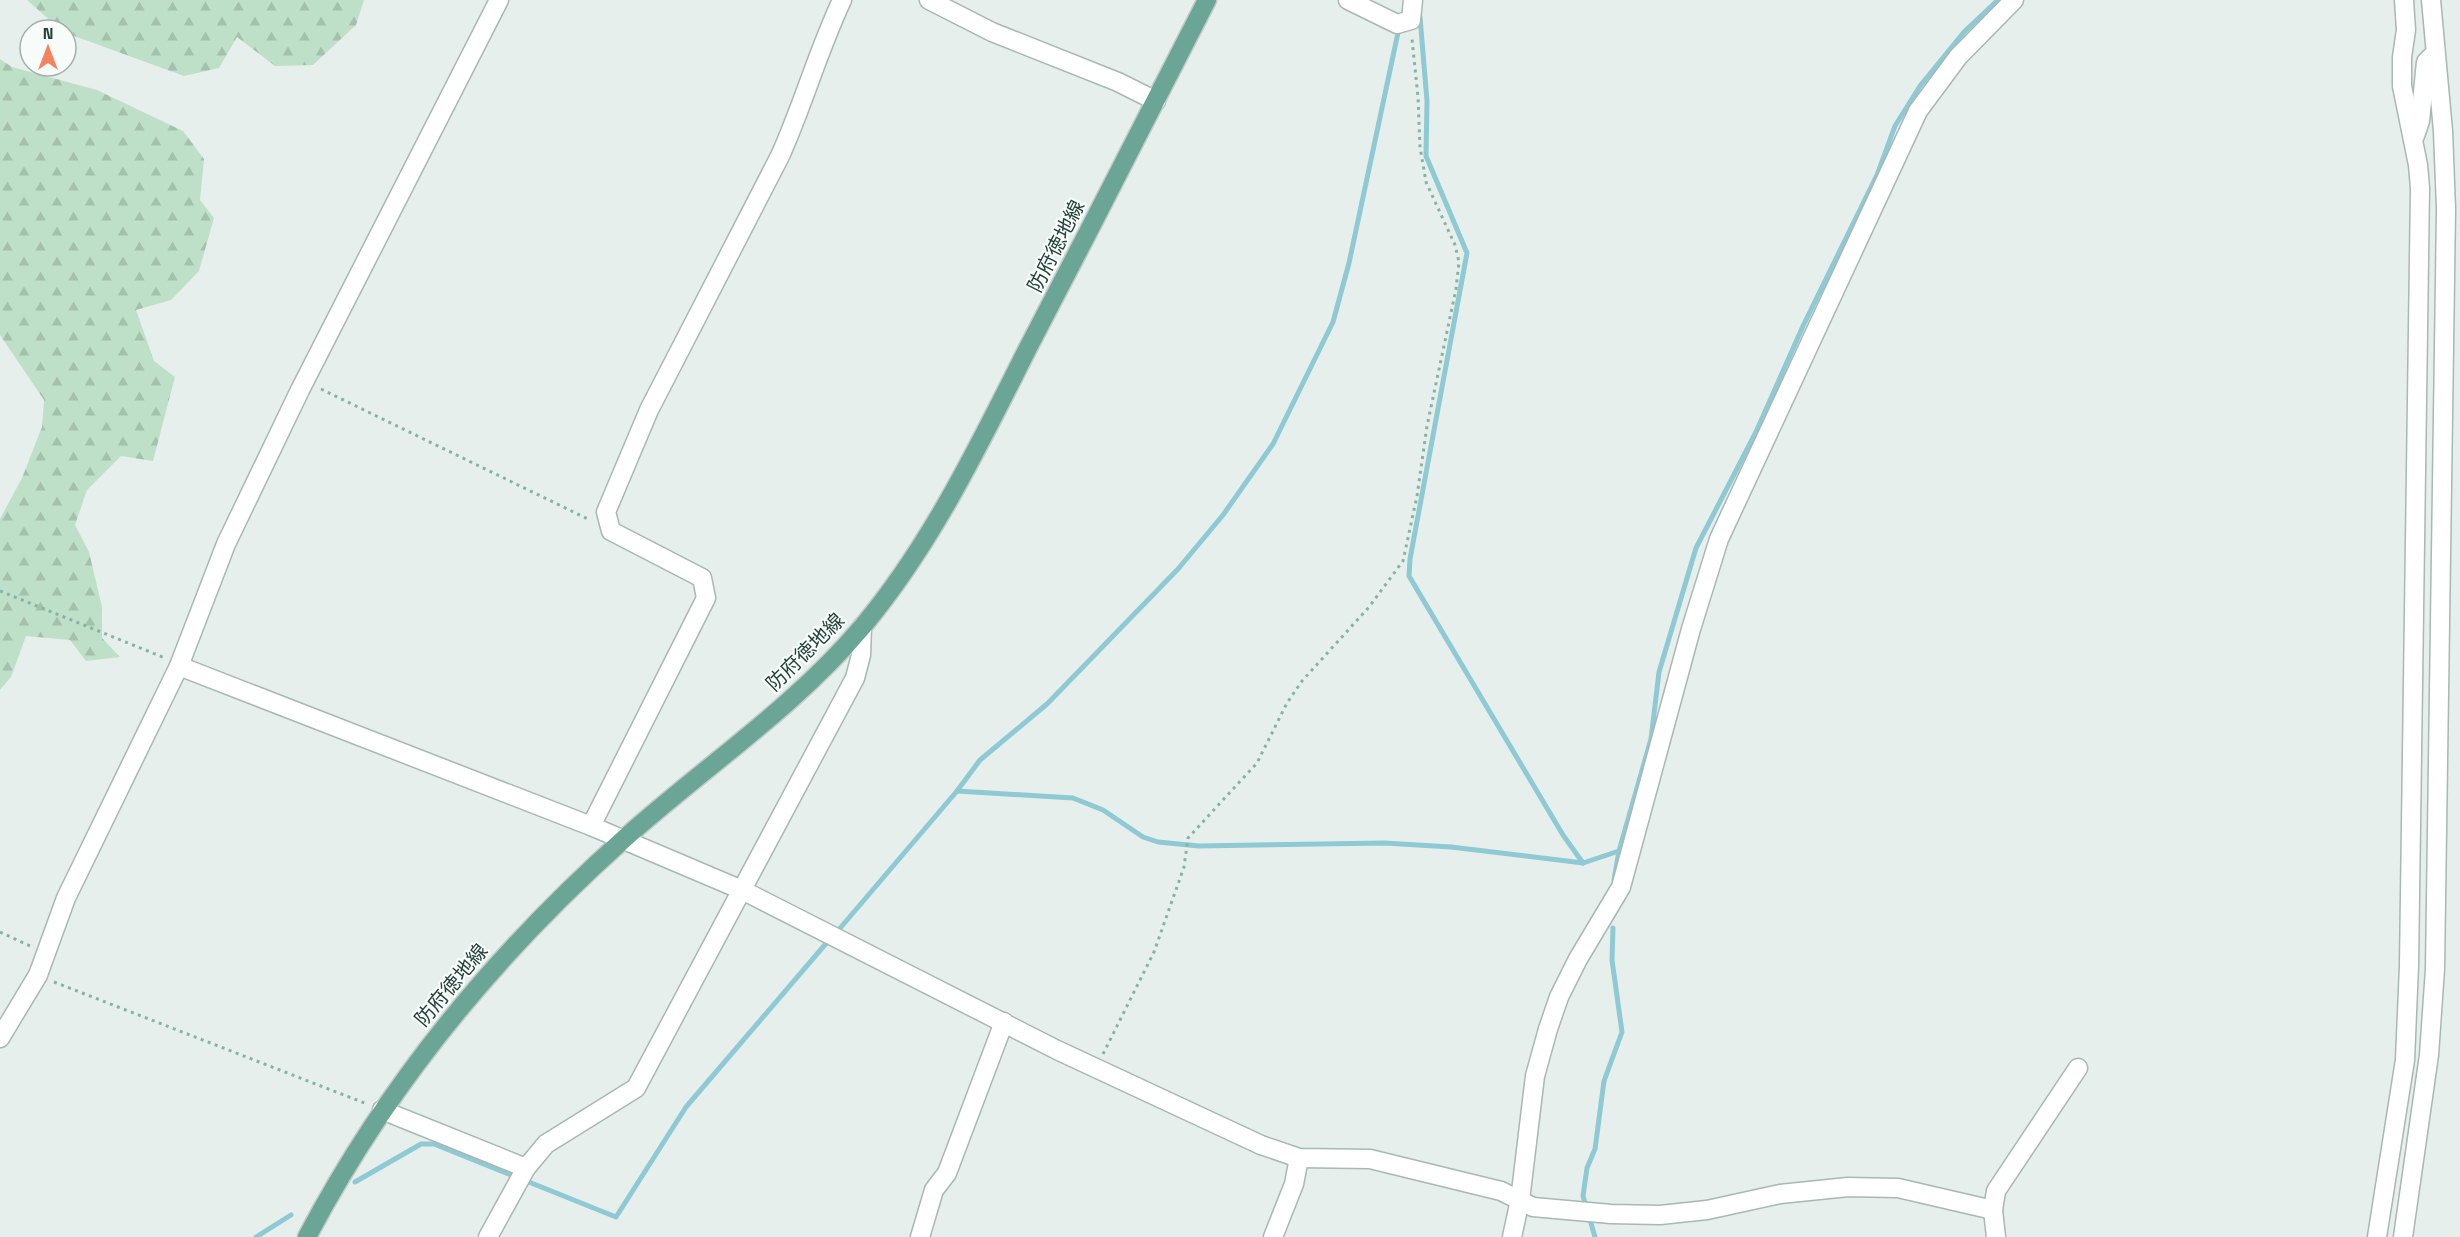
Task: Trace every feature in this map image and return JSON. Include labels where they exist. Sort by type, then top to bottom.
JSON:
[{"type":"main road","name":"防府徳地線","points":[[307,1237],[382,1110],[439,1034],[497,964],[551,905],[622,840],[676,793],[798,695],[862,627],[909,564],[960,482],[1207,0]]},
{"type":"street","points":[[0,1038],[38,975],[66,898],[179,666],[226,544],[305,381],[499,0]]},
{"type":"street","points":[[591,826],[706,598],[702,578],[611,531],[606,512],[649,410],[780,156],[795,123],[825,35],[842,0]]},
{"type":"street","points":[[928,0],[992,32],[1118,82],[1156,101]]},
{"type":"street","points":[[1348,0],[1397,24],[1411,20],[1413,0]]},
{"type":"street","points":[[1512,1237],[1520,1200],[1535,1076],[1548,1029],[1559,997],[1578,959],[1621,887],[1691,629],[1719,539],[1918,111],[1958,57],[2014,0]]},
{"type":"street","points":[[2377,1237],[2405,1060],[2409,966],[2420,188],[2402,86],[2402,57],[2406,30],[2404,0]]},
{"type":"street","points":[[2403,1237],[2429,1055],[2435,969],[2446,209],[2443,131],[2431,0]]},
{"type":"street","points":[[2413,141],[2420,121],[2426,62],[2435,53]]},
{"type":"street","points":[[488,1237],[526,1168],[546,1144],[636,1088],[855,678],[861,655],[862,627]]},
{"type":"street","points":[[179,666],[591,826],[742,890],[1096,1068],[1261,1145],[1299,1158],[1370,1159],[1501,1191],[1533,1207],[1611,1214],[1660,1215],[1707,1210],[1780,1194],[1848,1187],[1898,1188],[1993,1210]]},
{"type":"street","points":[[920,1237],[934,1190],[947,1173],[1004,1022]]},
{"type":"street","points":[[1996,1237],[1993,1210],[1996,1191],[2078,1068]]},
{"type":"street","points":[[382,1110],[526,1168]]},
{"type":"street","points":[[1273,1237],[1294,1184],[1299,1158]]},
{"type":"path","points":[[1096,1068],[1154,952],[1184,867],[1188,838],[1257,763],[1287,703],[1302,681],[1369,607],[1403,561],[1417,496],[1427,426],[1456,289],[1459,261],[1455,245],[1426,182],[1420,147],[1414,56],[1410,29],[1406,23]]},
{"type":"path","points":[[305,381],[584,517],[595,522],[609,523]]},
{"type":"path","points":[[0,591],[115,636],[179,666]]},
{"type":"path","points":[[0,932],[45,953]]},
{"type":"path","points":[[38,975],[382,1110]]},
{"type":"green space","points":[[27,0],[364,0],[356,25],[313,65],[275,66],[237,37],[219,68],[184,76],[78,37],[78,18],[47,18]]},
{"type":"green space","points":[[0,59],[18,69],[18,78],[53,78],[97,90],[183,131],[204,159],[200,200],[214,218],[199,271],[171,300],[136,310],[154,361],[175,377],[153,461],[121,456],[87,490],[75,525],[89,552],[102,607],[102,638],[120,657],[86,661],[70,640],[26,636],[11,677],[0,690],[0,519],[22,478],[42,427],[44,400],[0,335]]},
{"type":"waterway","points":[[1614,880],[1619,851],[1651,739],[1659,672],[1696,548],[1756,432],[1803,326],[1877,175],[1895,126],[1920,86],[1964,32],[1998,0]]},
{"type":"waterway","points":[[1420,17],[1427,101],[1426,156],[1467,253],[1410,559],[1409,576],[1563,835],[1583,863]]},
{"type":"waterway","points":[[836,933],[957,791],[980,760],[1047,704],[1178,569],[1223,515],[1273,444],[1333,322],[1349,263],[1399,28]]},
{"type":"waterway","points":[[957,791],[1073,798],[1103,810],[1143,837],[1158,842],[1199,846],[1384,843],[1451,847],[1583,863],[1619,851]]},
{"type":"waterway","points":[[1595,1237],[1583,1196],[1587,1168],[1595,1149],[1604,1081],[1622,1032],[1612,960],[1613,928]]},
{"type":"waterway","points":[[355,1182],[421,1144],[434,1144],[616,1217],[686,1107],[829,940]]},
{"type":"waterway","points":[[256,1237],[291,1215]]}]
